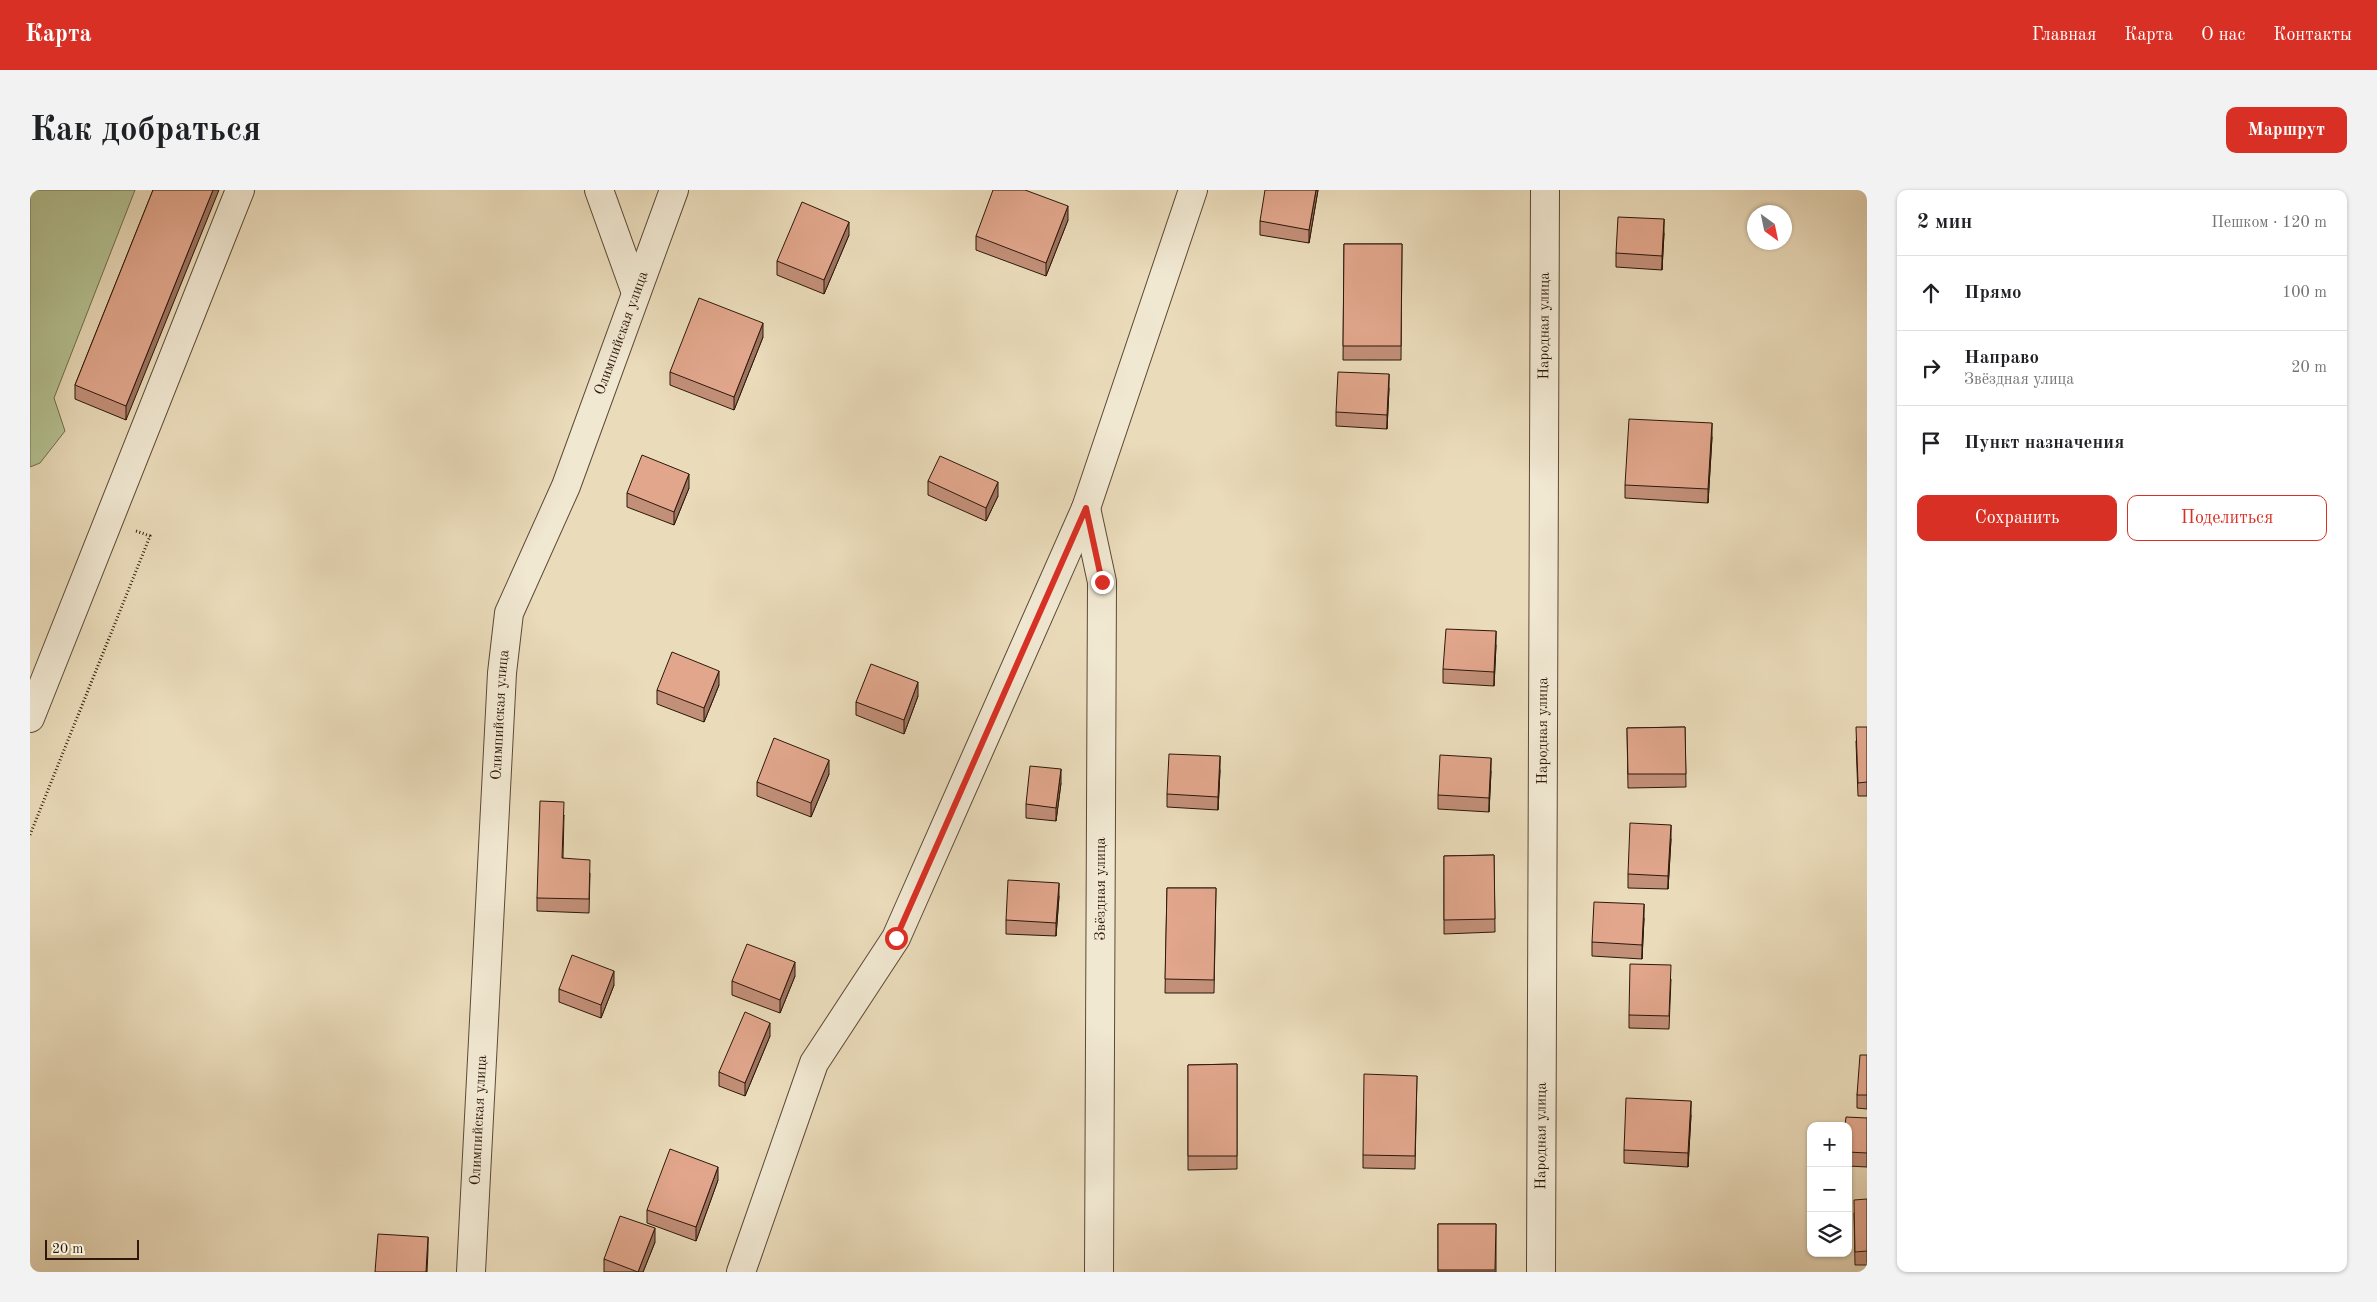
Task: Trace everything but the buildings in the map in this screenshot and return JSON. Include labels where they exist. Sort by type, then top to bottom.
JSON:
[{"type":"street","points":[[30,718],[240,190]]},
{"type":"street","points":[[599,190],[636,293]]},
{"type":"street","name":"Олимпийская улица","points":[[471,1272],[502,673],[509,613],[566,486],[674,190]]},
{"type":"street","points":[[741,1272],[814,1063],[896,938],[1086,508],[1193,190]]},
{"type":"street","name":"Народная улица","points":[[1541,1272],[1544,190]]},
{"type":"street","name":"Звёздная улица","points":[[1086,508],[1102,582],[1099,1272]]},
{"type":"path","points":[[30,835],[150,536],[109,520]]},
{"type":"green space","points":[[30,190],[135,190],[54,398],[65,431],[40,463],[30,467]]},
{"type":"route","points":[[896,938],[1086,508],[1102,582]]}]
